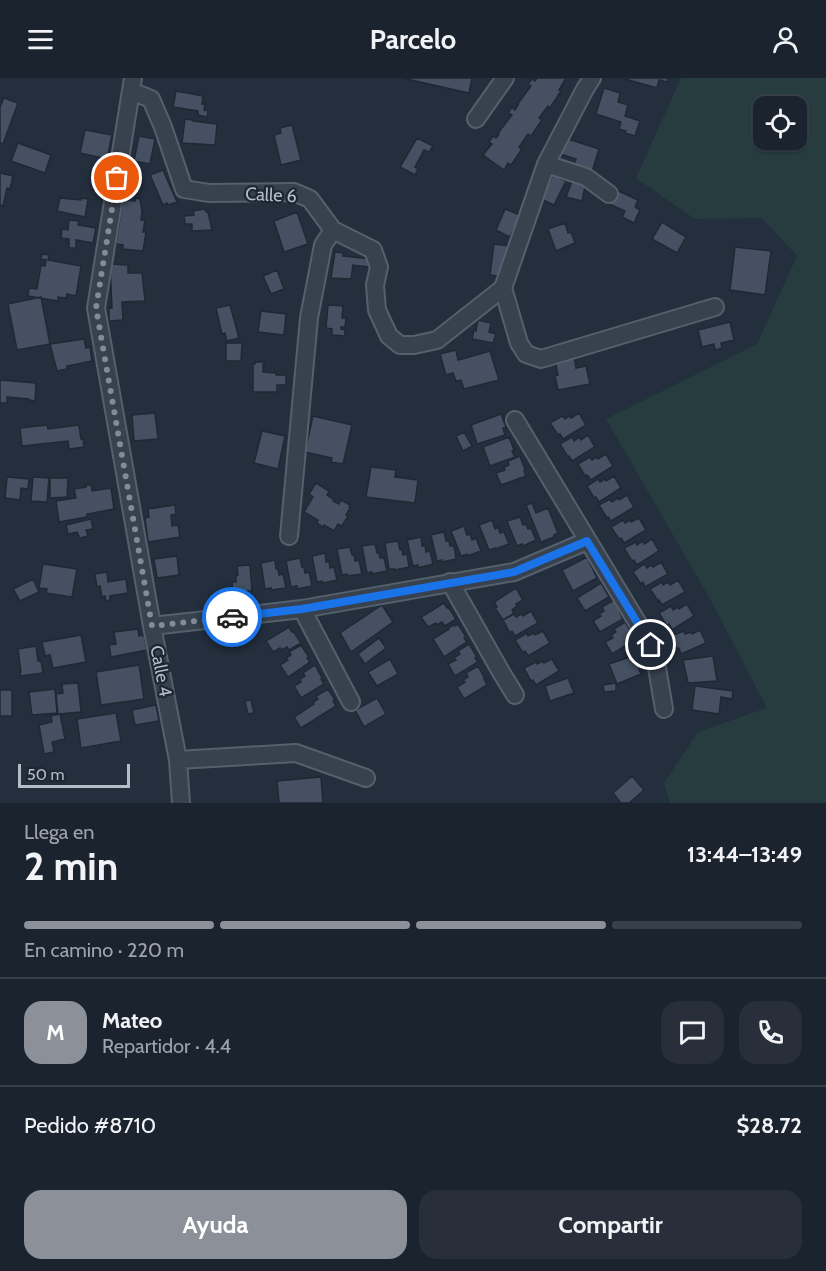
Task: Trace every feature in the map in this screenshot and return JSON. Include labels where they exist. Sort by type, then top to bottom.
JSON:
[{"type":"street","points":[[476,119],[505,78]]},
{"type":"street","points":[[592,78],[546,164],[503,288],[519,343],[526,354],[541,359],[715,307]]},
{"type":"street","name":"Calle 6","points":[[132,85],[151,99],[184,189],[209,193],[294,192],[310,199],[333,230],[372,250],[379,267],[375,285],[377,310],[389,336],[400,345],[414,345],[437,340],[503,288]]},
{"type":"street","name":"Calle 4","points":[[132,85],[96,308],[177,760],[182,803]]},
{"type":"street","points":[[546,164],[586,177],[609,194]]},
{"type":"street","points":[[289,536],[309,318],[323,245],[333,230]]},
{"type":"street","points":[[515,420],[654,650],[664,709]]},
{"type":"street","points":[[152,626],[302,609],[514,572],[587,541]]},
{"type":"street","points":[[450,582],[515,695]]},
{"type":"street","points":[[302,609],[351,702]]},
{"type":"street","points":[[177,760],[296,753],[366,778]]},
{"type":"green space","points":[[681,78],[826,78],[826,803],[670,803],[664,783],[698,732],[767,708],[709,597],[606,419],[757,344],[797,256],[762,218],[695,219],[636,178]]},
{"type":"building","points":[[402,78],[472,78],[469,93]]},
{"type":"building","points":[[537,78],[566,78],[550,108],[548,106],[539,118],[542,120],[531,136],[528,134],[519,147],[522,149],[511,165],[508,163],[504,170],[483,155],[492,144],[489,142],[493,136],[496,138],[512,115],[508,113],[512,107],[515,110],[531,86],[528,84],[532,79],[535,81]]},
{"type":"building","points":[[626,78],[669,78],[667,82],[659,80],[657,88]]},
{"type":"building","points":[[604,88],[620,93],[618,102],[628,105],[625,116],[640,121],[635,136],[619,129],[621,122],[596,114]]},
{"type":"building","points":[[176,91],[203,96],[202,104],[205,104],[204,110],[208,111],[207,117],[198,115],[198,111],[173,107]]},
{"type":"building","points":[[4,98],[18,103],[3,144],[0,143],[0,107]]},
{"type":"building","points":[[185,119],[217,124],[215,145],[182,143]]},
{"type":"building","points":[[292,125],[301,160],[281,165],[274,135],[281,133],[280,128]]},
{"type":"building","points":[[85,130],[112,135],[107,159],[80,153]]},
{"type":"building","points":[[139,136],[155,139],[150,164],[134,161]]},
{"type":"building","points":[[417,138],[433,146],[429,152],[424,150],[415,167],[418,169],[415,175],[400,167]]},
{"type":"building","points":[[565,138],[599,149],[592,172],[573,166],[576,159],[560,154]]},
{"type":"building","points":[[18,143],[51,155],[45,173],[11,161]]},
{"type":"building","points":[[163,170],[177,202],[168,205],[167,203],[163,205],[150,175]]},
{"type":"building","points":[[0,173],[13,176],[10,189],[7,188],[3,206],[0,205]]},
{"type":"building","points":[[553,175],[566,181],[554,205],[541,199]]},
{"type":"building","points":[[572,181],[585,186],[582,201],[566,197]]},
{"type":"building","points":[[612,188],[638,200],[635,207],[640,210],[634,223],[622,217],[625,211],[605,202]]},
{"type":"building","points":[[60,198],[88,199],[85,217],[57,211]]},
{"type":"building","points":[[135,198],[140,199],[141,220],[145,220],[143,251],[123,249],[123,245],[116,244],[123,199],[135,201]]},
{"type":"building","points":[[205,209],[208,212],[212,230],[192,231],[192,224],[185,224],[184,216],[194,215],[193,211]]},
{"type":"building","points":[[505,209],[520,215],[510,237],[496,230]]},
{"type":"building","points":[[297,212],[308,244],[284,252],[274,221]]},
{"type":"building","points":[[69,220],[79,221],[78,225],[96,228],[93,243],[76,240],[76,248],[69,248],[69,239],[61,238],[62,229],[68,230]]},
{"type":"building","points":[[662,222],[686,237],[677,253],[652,239]]},
{"type":"building","points":[[565,223],[575,243],[556,251],[548,229]]},
{"type":"building","points":[[494,244],[510,246],[506,277],[490,275]]},
{"type":"building","points":[[735,247],[771,251],[765,295],[730,290]]},
{"type":"building","points":[[335,252],[343,253],[343,256],[371,259],[370,267],[353,265],[351,279],[331,278]]},
{"type":"building","points":[[42,254],[49,255],[48,260],[81,266],[76,296],[67,294],[66,298],[58,297],[58,301],[28,296],[29,288],[37,289],[41,265],[45,266],[46,260],[41,259]]},
{"type":"building","points":[[110,264],[128,265],[128,273],[142,273],[145,301],[122,302],[123,320],[109,321],[109,308],[112,308]]},
{"type":"building","points":[[277,270],[284,289],[271,294],[263,276]]},
{"type":"building","points":[[41,297],[50,344],[17,350],[8,304]]},
{"type":"building","points":[[230,305],[239,338],[227,341],[225,333],[222,334],[216,308]]},
{"type":"building","points":[[328,305],[343,306],[342,318],[346,318],[345,327],[341,329],[345,330],[345,336],[332,335],[332,329],[326,328]]},
{"type":"building","points":[[261,311],[286,314],[284,335],[258,332]]},
{"type":"building","points":[[478,320],[491,323],[489,332],[496,334],[493,343],[472,339]]},
{"type":"building","points":[[730,322],[734,340],[721,343],[722,348],[715,350],[714,344],[702,347],[698,330]]},
{"type":"building","points":[[84,339],[86,348],[90,347],[92,361],[67,366],[67,369],[57,371],[50,344]]},
{"type":"building","points":[[226,343],[242,343],[241,361],[226,361]]},
{"type":"building","points":[[456,350],[458,360],[490,351],[499,380],[464,389],[461,380],[456,381],[453,373],[446,375],[440,354]]},
{"type":"building","points":[[574,357],[576,368],[586,366],[590,384],[558,390],[555,360]]},
{"type":"building","points":[[265,362],[263,372],[286,375],[286,385],[277,385],[277,392],[253,392],[253,364]]},
{"type":"building","points":[[0,380],[36,383],[35,401],[7,397],[7,403],[0,403]]},
{"type":"building","points":[[155,413],[158,439],[134,441],[132,415]]},
{"type":"building","points":[[579,413],[586,425],[563,439],[550,423],[562,416],[565,419],[569,416],[571,418]]},
{"type":"building","points":[[501,414],[506,427],[503,428],[505,435],[477,444],[471,425]]},
{"type":"building","points":[[313,416],[352,425],[343,464],[331,462],[332,458],[305,452]]},
{"type":"building","points":[[47,425],[48,429],[79,425],[84,447],[69,449],[68,441],[22,446],[20,428]]},
{"type":"building","points":[[262,431],[285,436],[278,469],[254,463]]},
{"type":"building","points":[[464,432],[472,446],[463,451],[456,436]]},
{"type":"building","points":[[588,435],[595,447],[572,461],[560,444],[572,437],[574,441],[579,437],[581,440]]},
{"type":"building","points":[[509,437],[515,457],[490,466],[483,447]]},
{"type":"building","points":[[606,454],[613,466],[591,480],[587,475],[585,476],[578,464],[590,457],[592,460],[597,457],[598,459]]},
{"type":"building","points":[[520,456],[526,476],[501,485],[496,473],[505,470],[504,467],[509,465],[508,461]]},
{"type":"building","points":[[371,467],[396,470],[395,477],[418,480],[415,503],[366,497]]},
{"type":"building","points":[[614,476],[621,488],[599,502],[587,486],[598,479],[600,482],[605,479],[606,481]]},
{"type":"building","points":[[7,477],[29,479],[28,489],[21,488],[20,500],[5,498]]},
{"type":"building","points":[[33,477],[49,478],[47,502],[31,501]]},
{"type":"building","points":[[50,478],[68,478],[67,497],[50,498]]},
{"type":"building","points":[[316,483],[329,491],[327,495],[333,501],[339,504],[341,500],[350,505],[346,515],[348,516],[342,526],[338,524],[334,531],[324,525],[323,527],[317,523],[318,520],[304,512],[313,497],[309,494]]},
{"type":"building","points":[[86,485],[91,485],[92,491],[111,488],[114,509],[59,522],[56,501],[76,498],[74,489],[86,487]]},
{"type":"building","points":[[627,495],[634,507],[611,521],[599,505],[610,499],[612,502],[618,498],[619,500]]},
{"type":"building","points":[[532,503],[536,513],[548,508],[558,533],[554,537],[541,542],[526,505]]},
{"type":"building","points":[[175,505],[176,514],[171,515],[172,526],[178,525],[180,537],[148,542],[145,518],[149,517],[148,509]]},
{"type":"building","points":[[520,517],[523,525],[526,524],[528,529],[531,528],[536,540],[523,546],[522,544],[517,546],[507,521]]},
{"type":"building","points":[[639,518],[646,530],[624,543],[611,527],[623,520],[625,523]]},
{"type":"building","points":[[91,519],[93,529],[86,530],[88,536],[80,538],[77,532],[68,534],[66,525]]},
{"type":"building","points":[[492,520],[495,529],[498,527],[500,533],[504,532],[509,544],[489,550],[479,525]]},
{"type":"building","points":[[464,526],[467,535],[470,534],[472,540],[476,538],[481,551],[461,556],[451,531]]},
{"type":"building","points":[[444,532],[446,541],[449,541],[450,546],[454,546],[456,559],[442,562],[442,560],[437,561],[431,535]]},
{"type":"building","points":[[421,537],[422,546],[425,546],[426,552],[430,551],[433,564],[418,568],[418,565],[413,566],[407,540]]},
{"type":"building","points":[[652,539],[659,551],[637,565],[624,548],[636,542],[637,545],[643,541],[644,544]]},
{"type":"building","points":[[398,541],[403,555],[407,554],[409,567],[389,569],[385,543]]},
{"type":"building","points":[[375,544],[380,558],[384,558],[387,571],[372,574],[372,572],[367,573],[362,546]]},
{"type":"building","points":[[350,547],[355,561],[359,560],[362,574],[342,575],[337,549]]},
{"type":"building","points":[[325,553],[326,562],[329,561],[330,568],[334,567],[337,580],[317,582],[312,556]]},
{"type":"building","points":[[177,556],[179,575],[157,578],[154,559]]},
{"type":"building","points":[[587,557],[597,578],[573,591],[562,570]]},
{"type":"building","points":[[300,558],[305,573],[309,572],[312,586],[297,589],[297,586],[291,587],[286,561]]},
{"type":"building","points":[[275,560],[276,569],[279,575],[283,574],[286,588],[265,589],[261,563]]},
{"type":"building","points":[[661,562],[668,574],[645,587],[633,572],[644,564],[647,568]]},
{"type":"building","points":[[43,564],[77,569],[72,597],[46,593],[47,589],[39,588]]},
{"type":"building","points":[[250,565],[252,591],[247,591],[247,594],[233,595],[232,582],[236,582],[237,566]]},
{"type":"building","points":[[107,572],[108,582],[126,579],[128,593],[110,596],[110,600],[106,601],[105,596],[102,597],[100,586],[97,587],[95,574]]},
{"type":"building","points":[[33,579],[39,592],[20,601],[13,589]]},
{"type":"building","points":[[678,580],[685,592],[662,605],[650,589],[662,582],[663,585],[668,582],[670,585]]},
{"type":"building","points":[[601,583],[609,597],[585,611],[577,598]]},
{"type":"building","points":[[516,588],[523,600],[516,604],[517,606],[512,610],[514,613],[503,620],[494,602]]},
{"type":"building","points":[[614,600],[623,619],[600,632],[593,621],[601,616],[599,614],[604,611],[602,607]]},
{"type":"building","points":[[444,603],[456,619],[445,626],[442,622],[428,627],[421,617]]},
{"type":"building","points":[[687,604],[694,616],[672,630],[659,613],[671,606],[673,610]]},
{"type":"building","points":[[382,605],[393,622],[351,652],[340,633]]},
{"type":"building","points":[[531,611],[538,623],[515,636],[512,631],[510,633],[503,620],[514,614],[516,617],[521,614],[523,616]]},
{"type":"building","points":[[625,622],[635,640],[612,654],[605,642],[613,638],[611,635],[616,632],[614,629]]},
{"type":"building","points":[[458,624],[467,642],[444,657],[433,639]]},
{"type":"building","points":[[289,627],[301,643],[289,650],[287,647],[273,652],[266,641]]},
{"type":"building","points":[[138,629],[139,636],[144,635],[147,650],[111,657],[109,645],[116,644],[114,632]]},
{"type":"building","points":[[700,630],[706,643],[681,654],[671,636],[684,631],[685,634],[691,632],[692,634]]},
{"type":"building","points":[[543,631],[550,643],[528,656],[525,651],[523,653],[515,640],[527,633],[528,636]]},
{"type":"building","points":[[81,635],[86,662],[53,668],[50,655],[45,656],[42,642]]},
{"type":"building","points":[[379,638],[386,648],[365,664],[358,654]]},
{"type":"building","points":[[469,644],[478,662],[455,676],[448,664],[456,660],[454,658],[460,654],[458,651]]},
{"type":"building","points":[[301,645],[310,662],[288,677],[280,665],[288,660],[286,658],[291,655],[289,652]]},
{"type":"building","points":[[36,646],[38,661],[41,661],[43,673],[20,676],[18,649]]},
{"type":"building","points":[[636,655],[641,674],[617,684],[609,664]]},
{"type":"building","points":[[713,656],[717,681],[688,683],[683,660]]},
{"type":"building","points":[[390,659],[398,674],[377,686],[368,672]]},
{"type":"building","points":[[552,659],[559,671],[536,685],[524,668],[536,662],[537,664],[543,661],[544,663]]},
{"type":"building","points":[[139,665],[144,699],[101,705],[96,672]]},
{"type":"building","points":[[315,665],[324,684],[301,698],[294,686],[301,682],[300,679],[305,676],[303,673]]},
{"type":"building","points":[[478,666],[487,685],[464,699],[457,687],[465,682],[463,680],[468,677],[466,673]]},
{"type":"building","points":[[568,678],[574,693],[550,701],[545,686]]},
{"type":"building","points":[[78,683],[81,712],[58,714],[56,694],[63,693],[62,684]]},
{"type":"building","points":[[616,683],[616,691],[604,692],[603,685]]},
{"type":"building","points":[[695,686],[733,691],[732,699],[721,697],[719,714],[692,710]]},
{"type":"building","points":[[55,689],[57,713],[32,715],[29,692]]},
{"type":"building","points":[[328,689],[336,706],[301,728],[294,717],[314,704],[313,702],[318,699],[316,696]]},
{"type":"building","points":[[0,690],[12,690],[12,716],[0,716]]},
{"type":"building","points":[[377,698],[386,714],[364,727],[355,710]]},
{"type":"building","points":[[251,700],[254,713],[248,714],[245,701]]},
{"type":"building","points":[[156,705],[159,721],[135,725],[132,710]]},
{"type":"building","points":[[116,713],[121,741],[81,748],[77,719]]},
{"type":"building","points":[[60,714],[65,739],[52,742],[54,752],[44,754],[39,725],[52,722],[51,716]]},
{"type":"building","points":[[632,776],[644,790],[629,803],[621,803],[613,793]]},
{"type":"building","points":[[321,777],[323,803],[279,803],[277,781]]},
{"type":"way so far","points":[[117,178],[96,308],[152,626],[232,617]]},
{"type":"route","points":[[232,617],[302,609],[514,572],[587,541],[651,645]]}]
